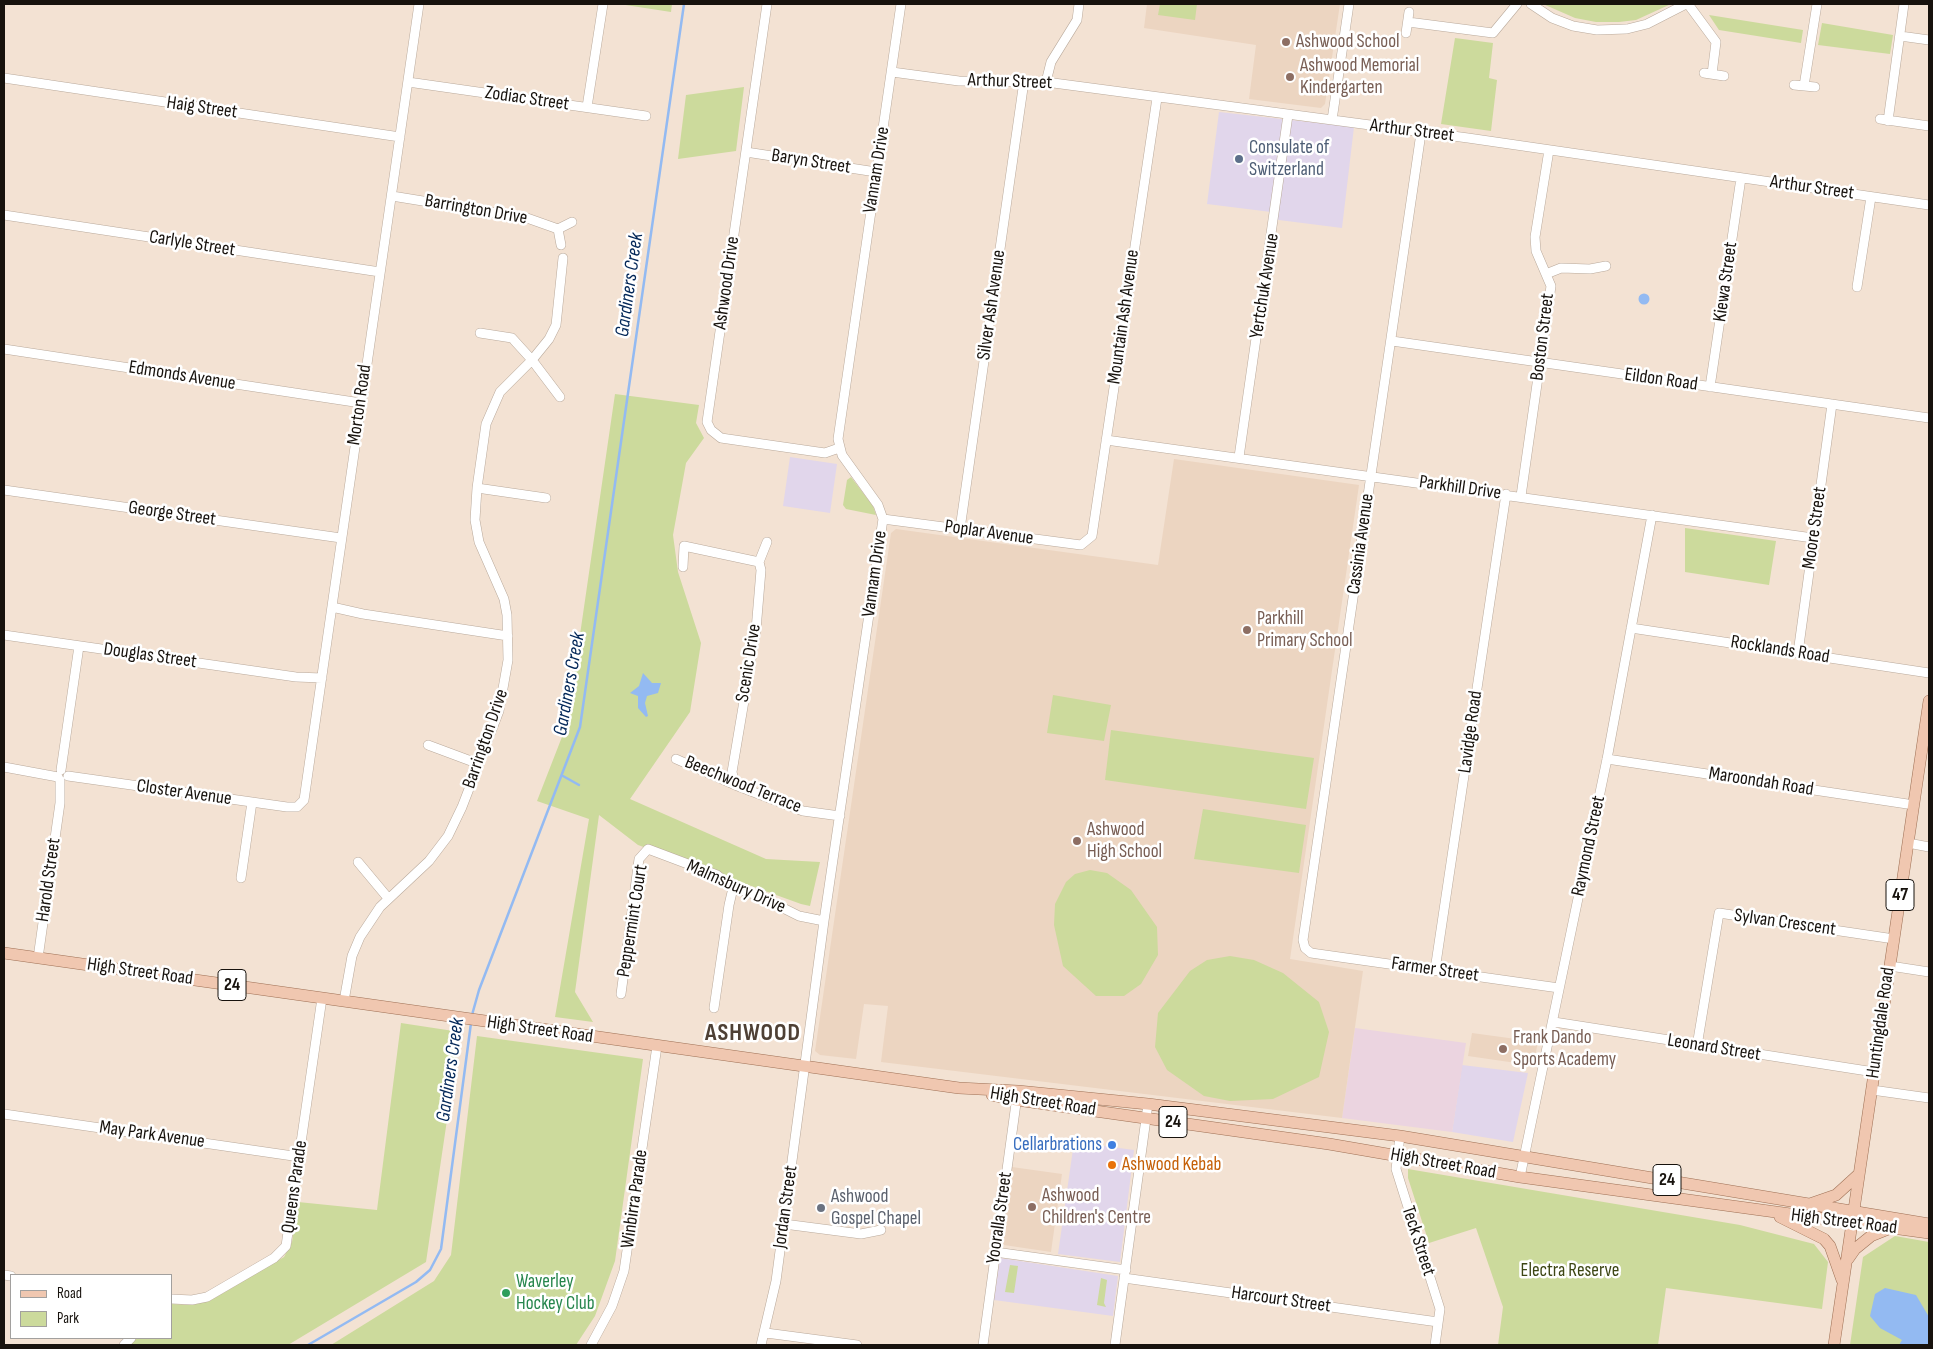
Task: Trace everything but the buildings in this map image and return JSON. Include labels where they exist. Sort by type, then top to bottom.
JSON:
[{"type":"main road","name":"Huntingdale Road","points":[[1834,1345],[1928,721],[1929,701]]},
{"type":"main road","name":"High Street Road","points":[[4,953],[959,1088],[1017,1095],[1148,1104],[1400,1136],[1525,1155],[1808,1205],[1892,1228],[1929,1233]]},
{"type":"main road","name":"High Street Road","points":[[1017,1095],[1147,1118],[1397,1156],[1520,1177],[1768,1212],[1929,1224]]},
{"type":"main road","points":[[1808,1205],[1836,1195],[1859,1174]]},
{"type":"main road","points":[[1768,1212],[1824,1239],[1830,1246],[1843,1284]]},
{"type":"main road","points":[[1846,1261],[1855,1249],[1871,1236],[1892,1228]]},
{"type":"street","name":"Morton Road","points":[[300,805],[306,794],[341,538],[419,4]]},
{"type":"street","points":[[588,107],[603,4]]},
{"type":"street","name":"Ashwood Drive","points":[[767,4],[707,422],[710,430],[721,438],[825,453],[839,448]]},
{"type":"street","name":"Vannam Drive","points":[[804,1067],[883,519],[878,505],[839,448],[838,439],[901,4]]},
{"type":"street","points":[[1046,82],[1051,62],[1077,20],[1079,4]]},
{"type":"street","points":[[1332,120],[1349,4]]},
{"type":"street","points":[[1408,22],[1493,33],[1517,4]]},
{"type":"street","points":[[1531,4],[1552,18],[1573,26],[1597,30],[1626,29],[1648,24],[1687,4],[1716,42],[1708,74],[1724,76]]},
{"type":"street","points":[[1804,86],[1817,4]]},
{"type":"street","points":[[1904,4],[1884,120],[1929,126]]},
{"type":"street","points":[[1406,34],[1409,12]]},
{"type":"street","points":[[1900,36],[1929,40]]},
{"type":"street","name":"Arthur Street","points":[[892,72],[958,81],[1046,82],[1549,150],[1929,205]]},
{"type":"street","name":"Haig Street","points":[[4,78],[400,137]]},
{"type":"street","name":"Silver Ash Avenue","points":[[960,529],[1024,81]]},
{"type":"street","name":"Zodiac Street","points":[[408,82],[646,116]]},
{"type":"street","points":[[1794,85],[1815,87]]},
{"type":"street","name":"Mountain Ash Avenue","points":[[1092,536],[1157,98]]},
{"type":"street","name":"Yertchuk Avenue","points":[[1239,457],[1288,115]]},
{"type":"street","name":"Cassinia Avenue","points":[[1310,953],[1305,948],[1303,940],[1421,133]]},
{"type":"street","name":"Boston Street","points":[[1521,496],[1551,286],[1536,251],[1535,237],[1549,150]]},
{"type":"street","name":"Baryn Street","points":[[746,152],[876,172]]},
{"type":"street","name":"Kiewa Street","points":[[1710,387],[1742,178]]},
{"type":"street","name":"Barrington Drive","points":[[392,196],[527,218],[558,229]]},
{"type":"street","points":[[1857,287],[1871,196]]},
{"type":"street","name":"Carlyle Street","points":[[4,215],[380,272]]},
{"type":"street","points":[[561,245],[558,229],[572,222]]},
{"type":"street","name":"Barrington Drive","points":[[344,1001],[349,971],[356,946],[372,917],[388,898],[429,861],[448,836],[457,821],[497,718],[504,692],[508,660],[508,633],[504,599],[479,542],[475,520],[477,488],[486,424],[500,392],[532,360],[549,338],[556,325],[564,258]]},
{"type":"street","points":[[1546,274],[1561,268],[1590,270],[1606,266]]},
{"type":"street","points":[[480,333],[512,338],[560,396]]},
{"type":"street","name":"Eildon Road","points":[[1392,341],[1929,418]]},
{"type":"street","name":"Edmonds Avenue","points":[[4,350],[361,403]]},
{"type":"street","name":"Moore Street","points":[[1798,653],[1832,404]]},
{"type":"street","name":"Parkhill Drive","points":[[1106,440],[1652,514],[1813,538]]},
{"type":"street","points":[[477,488],[546,498]]},
{"type":"street","name":"George Street","points":[[4,490],[341,538]]},
{"type":"street","name":"Lavidge Road","points":[[1435,970],[1506,494]]},
{"type":"street","name":"Raymond Street","points":[[1520,1177],[1554,1022],[1559,988],[1607,759],[1652,514]]},
{"type":"street","name":"Poplar Avenue","points":[[883,519],[1080,545],[1092,536]]},
{"type":"street","name":"Scenic Drive","points":[[735,785],[732,772],[756,630],[761,570],[759,562],[767,542]]},
{"type":"street","points":[[683,567],[684,546],[759,562]]},
{"type":"street","points":[[332,609],[477,631],[492,635],[508,633]]},
{"type":"street","name":"Rocklands Road","points":[[1631,628],[1929,673]]},
{"type":"street","name":"Douglas Street","points":[[4,635],[322,680]]},
{"type":"street","name":"Harold Street","points":[[38,958],[60,803],[79,646]]},
{"type":"street","points":[[428,745],[479,764]]},
{"type":"street","name":"Beechwood Terrace","points":[[676,758],[735,785],[803,811],[840,816]]},
{"type":"street","name":"Maroondah Road","points":[[1607,759],[1914,805]]},
{"type":"street","name":"Closter Avenue","points":[[4,767],[287,808],[300,805]]},
{"type":"street","points":[[241,878],[252,802]]},
{"type":"street","points":[[1908,844],[1929,847]]},
{"type":"street","name":"Malmsbury Drive","points":[[648,849],[717,875],[734,888],[757,895],[799,916],[824,921]]},
{"type":"street","name":"Peppermint Court","points":[[621,994],[640,859],[648,849]]},
{"type":"street","points":[[358,862],[388,898]]},
{"type":"street","points":[[714,1008],[729,905],[734,888]]},
{"type":"street","name":"Sylvan Crescent","points":[[1698,1046],[1719,914],[1894,939]]},
{"type":"street","name":"Farmer Street","points":[[1310,953],[1559,988]]},
{"type":"street","points":[[1890,966],[1929,972]]},
{"type":"street","name":"Queens Parade","points":[[172,1299],[192,1300],[207,1297],[274,1258],[284,1250],[289,1235],[322,998]]},
{"type":"street","name":"Leonard Street","points":[[1554,1022],[1874,1072]]},
{"type":"street","name":"Winbirra Parade","points":[[591,1345],[612,1306],[624,1271],[657,1046]]},
{"type":"street","name":"Jordan Street","points":[[761,1345],[766,1332],[776,1281],[804,1067]]},
{"type":"street","points":[[1872,1090],[1929,1098]]},
{"type":"street","name":"Yooralla Street","points":[[983,1345],[1017,1095]]},
{"type":"street","points":[[1115,1345],[1148,1104]]},
{"type":"street","name":"May Park Avenue","points":[[4,1114],[300,1157]]},
{"type":"street","name":"Teck Street","points":[[1400,1136],[1396,1169],[1440,1309],[1435,1345]]},
{"type":"street","points":[[784,1224],[861,1234],[881,1230]]},
{"type":"street","name":"Harcourt Street","points":[[995,1252],[1438,1322]]},
{"type":"street","points":[[766,1332],[857,1345]]},
{"type":"shaded area","name":"Ashwood School","points":[[1147,4],[1340,4],[1325,104],[1321,108],[1249,99],[1256,45],[1144,28]]},
{"type":"shaded area","points":[[1219,112],[1354,127],[1342,228],[1271,219],[1271,212],[1207,204]]},
{"type":"shaded area","points":[[790,457],[837,464],[830,513],[783,506]]},
{"type":"shaded area","name":"Ashwood High School","points":[[1174,459],[1359,485],[1290,959],[1363,971],[1342,1118],[881,1062],[888,1006],[864,1004],[856,1059],[820,1055],[815,1051],[891,533],[896,529],[1158,565]]},
{"type":"shaded area","points":[[1355,1028],[1466,1043],[1452,1132],[1342,1118]]},
{"type":"shaded area","name":"Frank Dando Sports Academy","points":[[1472,1033],[1538,1042],[1534,1061],[1530,1065],[1468,1056]]},
{"type":"shaded area","points":[[1462,1065],[1528,1073],[1513,1142],[1452,1132]]},
{"type":"shaded area","points":[[1074,1142],[1134,1150],[1120,1262],[1058,1254]]},
{"type":"shaded area","name":"Ashwood Children's Centre","points":[[1012,1167],[1062,1174],[1051,1252],[1004,1245],[1001,1240]]},
{"type":"shaded area","points":[[1000,1258],[1118,1276],[1113,1316],[994,1300]]},
{"type":"green space","points":[[619,4],[672,4],[671,12]]},
{"type":"green space","points":[[1160,4],[1197,4],[1195,20],[1158,15]]},
{"type":"green space","points":[[1543,4],[1671,4],[1636,20],[1596,22],[1575,18]]},
{"type":"green space","points":[[1709,15],[1803,30],[1801,43],[1719,30]]},
{"type":"green space","points":[[1822,23],[1893,35],[1890,54],[1818,45]]},
{"type":"green space","points":[[1455,38],[1493,43],[1489,78],[1497,80],[1491,131],[1441,124]]},
{"type":"green space","points":[[744,87],[736,151],[678,159],[686,95]]},
{"type":"green space","points":[[615,394],[699,405],[696,423],[704,438],[686,463],[673,535],[678,572],[701,643],[690,712],[630,799],[766,859],[820,862],[810,906],[638,845],[599,815],[575,992],[593,1022],[555,1017],[589,819],[537,801],[567,724]]},
{"type":"green space","points":[[851,477],[873,506],[876,515],[846,509],[843,505],[847,480]]},
{"type":"green space","points":[[1685,528],[1776,541],[1769,585],[1685,572]]},
{"type":"green space","points":[[1053,695],[1111,705],[1104,741],[1047,733]]},
{"type":"green space","points":[[1111,730],[1314,758],[1306,809],[1105,780]]},
{"type":"green space","points":[[1203,809],[1306,825],[1299,873],[1194,859]]},
{"type":"green space","points":[[1090,870],[1107,873],[1131,890],[1157,927],[1158,955],[1141,984],[1124,996],[1096,996],[1063,966],[1054,925],[1055,904],[1066,882],[1075,874]]},
{"type":"green space","points":[[1230,956],[1254,960],[1283,973],[1319,1002],[1329,1032],[1319,1077],[1273,1099],[1230,1101],[1204,1096],[1167,1070],[1155,1047],[1158,1013],[1190,971],[1207,960]]},
{"type":"green space","points":[[401,1023],[460,1032],[426,1262],[288,1345],[130,1345],[136,1339],[172,1339],[172,1304],[192,1305],[211,1300],[284,1257],[292,1242],[298,1202],[377,1210]]},
{"type":"green space","points":[[477,1036],[643,1059],[615,1261],[595,1316],[576,1345],[331,1345],[434,1281],[451,1255]]},
{"type":"green space","name":"Electra Reserve","points":[[1408,1169],[1740,1225],[1814,1244],[1828,1262],[1822,1309],[1666,1288],[1658,1345],[1498,1345],[1503,1307],[1476,1228],[1429,1243],[1408,1178]]},
{"type":"green space","points":[[1895,1236],[1929,1242],[1929,1345],[1850,1345],[1863,1257]]},
{"type":"green space","points":[[1010,1265],[1018,1266],[1014,1293],[1005,1292]]},
{"type":"green space","points":[[1101,1278],[1107,1280],[1104,1303],[1106,1307],[1097,1305]]},
{"type":"water","points":[[1644,293],[1650,299],[1644,305],[1638,299]]},
{"type":"water","points":[[643,673],[652,683],[661,683],[658,693],[647,696],[645,703],[648,716],[646,717],[638,708],[638,696],[630,693],[639,686]]},
{"type":"water","points":[[1885,1288],[1916,1295],[1929,1317],[1929,1345],[1899,1345],[1902,1340],[1880,1328],[1870,1316],[1875,1294]]},
{"type":"waterway","name":"Gardiners Creek","points":[[472,1015],[479,990],[580,727],[684,4]]},
{"type":"waterway","points":[[563,776],[579,785]]},
{"type":"waterway","name":"Gardiners Creek","points":[[308,1345],[416,1282],[430,1270],[441,1249],[471,1023]]},
{"type":"place","name":"Ashwood School","points":[[1286,42]]},
{"type":"place","name":"Ashwood Memorial Kindergarten","points":[[1290,77]]},
{"type":"place","name":"Consulate of Switzerland","points":[[1239,159]]},
{"type":"place","name":"Parkhill Primary School","points":[[1247,630]]},
{"type":"place","name":"Ashwood High School","points":[[1077,841]]},
{"type":"place","name":"Frank Dando Sports Academy","points":[[1503,1049]]},
{"type":"place","name":"Cellarbrations","points":[[1112,1145]]},
{"type":"place","name":"Ashwood Kebab","points":[[1112,1165]]},
{"type":"place","name":"Ashwood Children's Centre","points":[[1032,1207]]},
{"type":"place","name":"Ashwood Gospel Chapel","points":[[821,1208]]},
{"type":"place","name":"Waverley Hockey Club","points":[[506,1293]]},
{"type":"district","name":"ASHWOOD","points":[[753,1034]]}]
